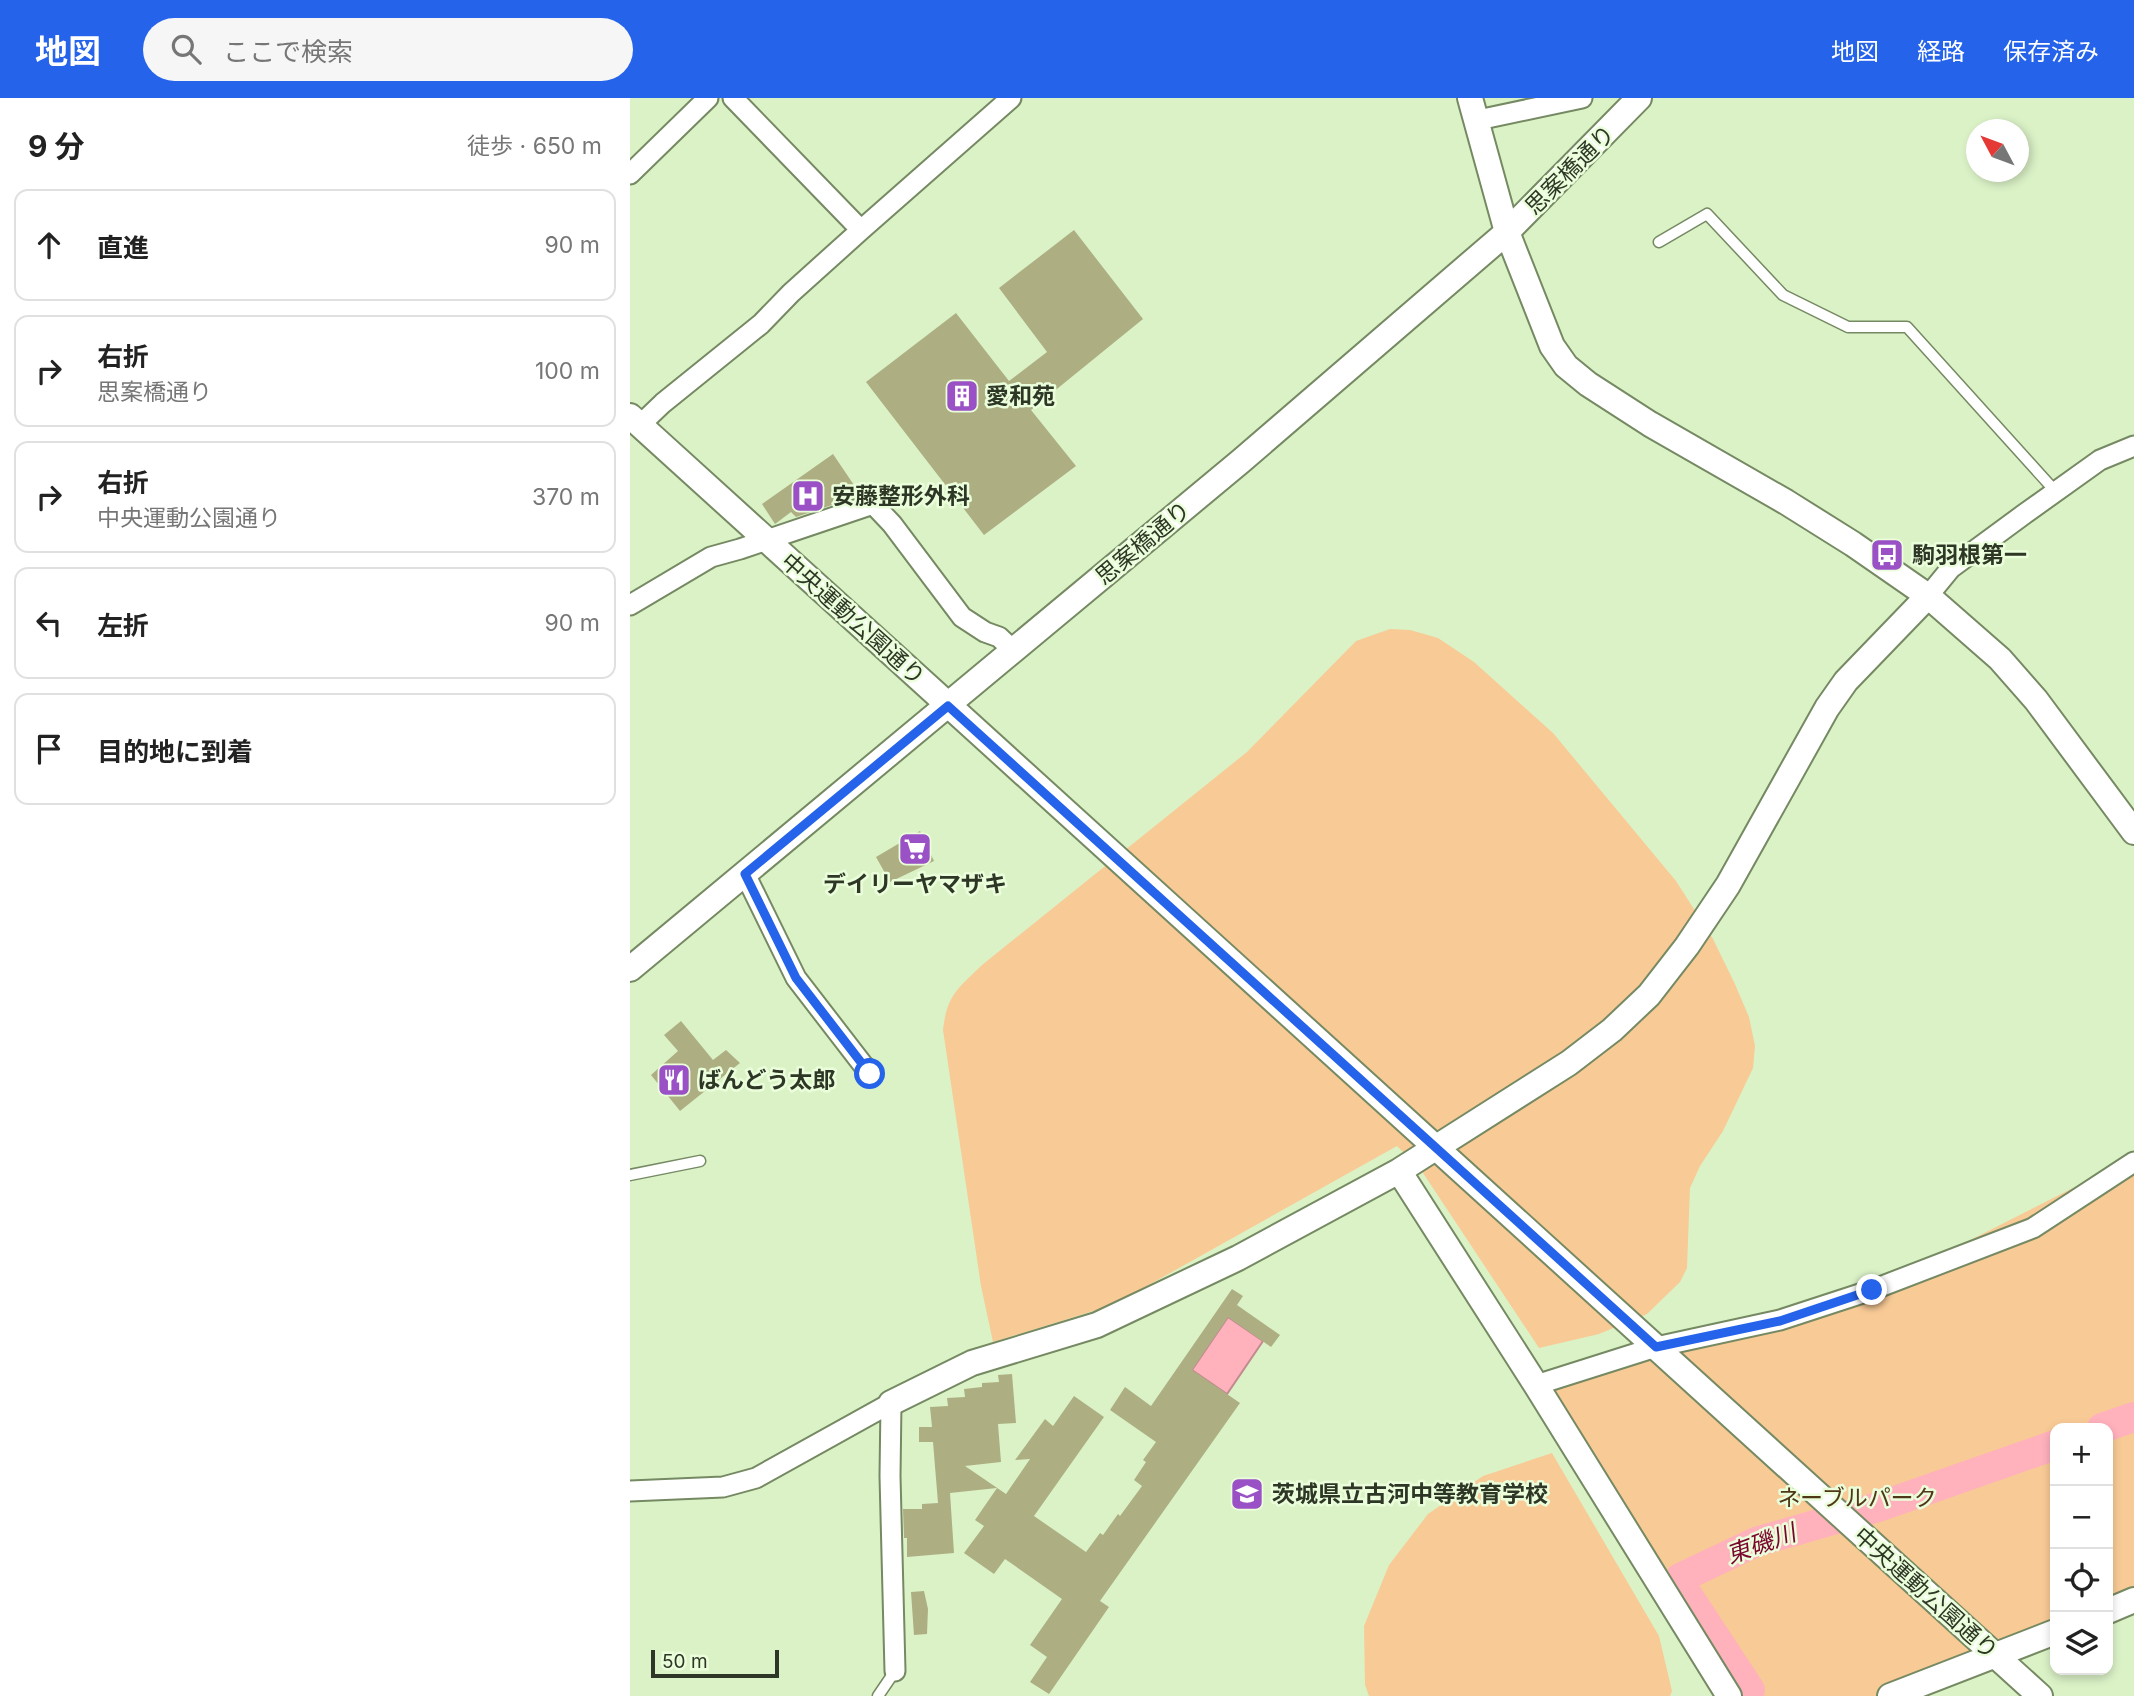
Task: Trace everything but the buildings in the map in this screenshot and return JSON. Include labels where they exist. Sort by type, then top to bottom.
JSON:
[{"type":"street","points":[[630,174],[708,98]]},
{"type":"street","points":[[733,98],[860,230]]},
{"type":"street","points":[[633,425],[761,324],[860,230],[1011,98]]},
{"type":"street","points":[[1582,98],[1474,109],[1507,232],[1552,346],[1566,366],[1588,384],[1650,424],[1786,502],[1928,596],[2000,659],[2027,689],[2134,832]]},
{"type":"street","name":"思案橋通り","points":[[630,969],[1241,461],[1507,232],[1631,100]]},
{"type":"street","name":"中央運動公園通り","points":[[633,425],[766,540],[2040,1696]]},
{"type":"street","points":[[630,1491],[723,1487],[756,1478],[891,1403],[972,1363],[1097,1325],[1238,1258],[1399,1171],[1569,1063],[1612,1030],[1649,995],[1687,946],[1728,885],[1827,708],[1862,663],[1928,596],[1951,568],[2100,460],[2134,446]]},
{"type":"street","points":[[630,605],[711,556],[873,505],[892,524],[962,617],[985,632],[999,637],[1014,651]]},
{"type":"street","points":[[745,874],[796,978],[870,1074]]},
{"type":"street","points":[[1536,1385],[1656,1347],[1780,1321],[1872,1290],[2033,1227],[2134,1162]]},
{"type":"street","points":[[1399,1171],[1536,1385],[1729,1696]]},
{"type":"street","points":[[891,1403],[895,1671]]},
{"type":"street","points":[[2113,1609],[2134,1600]]},
{"type":"street","points":[[1890,1696],[2050,1634]]},
{"type":"lane","points":[[1659,242],[1707,214],[1783,296],[1848,327],[1907,327],[2056,492]]},
{"type":"lane","points":[[630,1175],[700,1161]]},
{"type":"lane","points":[[878,1696],[895,1671]]},
{"type":"green space","points":[[1390,629],[1410,630],[1438,638],[1474,662],[1553,733],[1676,881],[1713,939],[1734,982],[1749,1017],[1755,1046],[1753,1068],[1723,1131],[1700,1166],[1690,1188],[1687,1268],[1680,1282],[1647,1314],[1599,1334],[1539,1348],[1421,1170],[1397,1146],[1113,1305],[993,1342],[981,1286],[943,1030],[951,1000],[982,965],[1247,752],[1356,641]]},
{"type":"green space","name":"ネーブルパーク","points":[[2134,1157],[2134,1600],[2113,1609],[2113,1423],[2050,1423],[2050,1633],[1891,1696],[1729,1696],[1536,1385],[1872,1290]]},
{"type":"green space","points":[[1552,1453],[1659,1636],[1672,1691],[1670,1696],[1369,1696],[1365,1685],[1364,1626],[1389,1565],[1428,1514],[1483,1476]]},
{"type":"shaded area","points":[[1228,1317],[1263,1341],[1227,1394],[1192,1370]]},
{"type":"waterway","name":"東磯川","points":[[2113,1424],[2134,1417]]},
{"type":"waterway","name":"東磯川","points":[[1748,1696],[1750,1690],[1679,1582],[1680,1578],[1756,1542],[1878,1507],[2050,1447]]},
{"type":"place","name":"愛和苑","points":[[962,396]]},
{"type":"place","name":"安藤整形外科","points":[[808,496]]},
{"type":"place","name":"駒羽根第一","points":[[1887,555]]},
{"type":"place","name":"デイリーヤマザキ","points":[[915,849]]},
{"type":"place","name":"ばんどう太郎","points":[[674,1080]]},
{"type":"place","name":"茨城県立古河中等教育学校","points":[[1247,1494]]},
{"type":"route","points":[[870,1074],[796,978],[745,874],[948,706],[1656,1347],[1780,1321],[1872,1290]]}]
